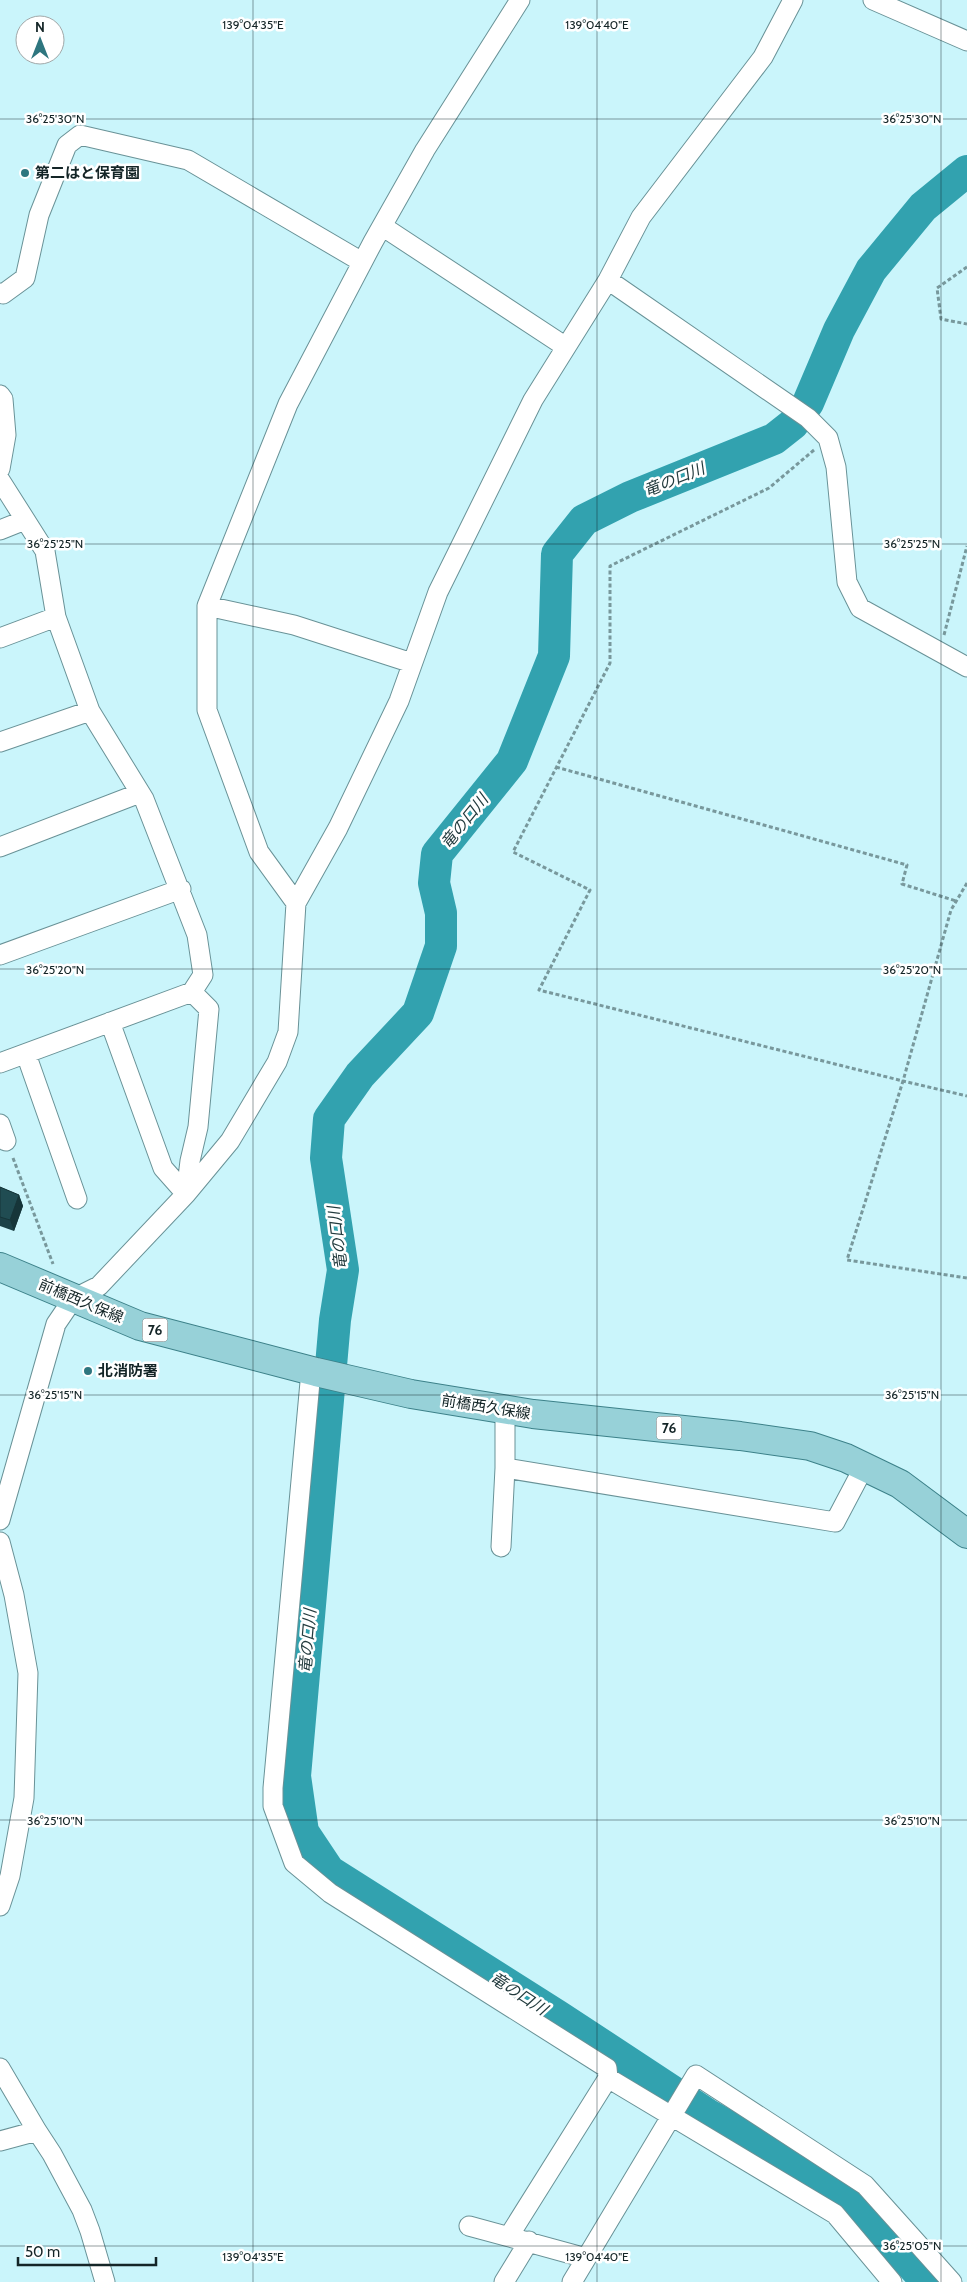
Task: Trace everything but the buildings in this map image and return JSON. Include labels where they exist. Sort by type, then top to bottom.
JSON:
[{"type":"main road","name":"前橋西久保線","points":[[0,1267],[140,1326],[314,1372],[448,1402],[779,1440],[810,1446],[846,1458],[900,1484],[967,1534]]},
{"type":"street","points":[[296,903],[259,852],[207,710],[207,606],[288,404],[362,262],[424,150],[520,0]]},
{"type":"street","points":[[0,1520],[56,1324],[73,1299],[98,1286],[186,1194],[230,1141],[277,1062],[288,1032],[296,903],[338,828],[399,700],[438,592],[533,400],[608,280],[641,217],[763,57],[794,0]]},
{"type":"street","points":[[873,0],[967,41]]},
{"type":"street","points":[[0,294],[4,294],[25,278],[39,215],[67,145],[80,135],[188,160],[362,262]]},
{"type":"street","points":[[382,226],[566,347]]},
{"type":"street","points":[[608,280],[808,418],[828,438],[836,467],[846,582],[860,608],[940,650],[967,667]]},
{"type":"street","points":[[0,395],[3,399],[6,435],[0,469]]},
{"type":"street","points":[[0,480],[44,551],[56,617],[90,711],[140,793],[181,890],[197,935],[203,975],[192,992],[0,1063]]},
{"type":"street","points":[[0,530],[25,520]]},
{"type":"street","points":[[207,606],[294,624],[412,663]]},
{"type":"street","points":[[0,638],[56,617]]},
{"type":"street","points":[[0,742],[90,711]]},
{"type":"street","points":[[0,847],[140,793]]},
{"type":"street","points":[[0,955],[181,890]]},
{"type":"street","points":[[186,1194],[190,1161],[198,1128],[209,1009],[192,992]]},
{"type":"street","points":[[110,1022],[163,1168],[186,1194]]},
{"type":"street","points":[[26,1054],[77,1199]]},
{"type":"street","points":[[314,1372],[272,1788],[272,1806],[294,1864],[330,1893],[608,2068],[608,2078],[509,2236]]},
{"type":"street","points":[[502,1547],[506,1468],[505,1410]]},
{"type":"street","points":[[506,1468],[835,1522],[864,1467]]},
{"type":"street","points":[[0,1542],[14,1595],[28,1673],[24,1798],[10,1876],[0,1906]]},
{"type":"street","points":[[0,2068],[52,2154],[82,2210],[105,2282]]},
{"type":"street","points":[[572,2282],[696,2075],[865,2185],[952,2282]]},
{"type":"street","points":[[608,2078],[675,2112],[835,2214],[892,2282]]},
{"type":"street","points":[[0,2141],[37,2131]]},
{"type":"street","points":[[469,2226],[586,2258]]},
{"type":"street","points":[[504,2282],[529,2241]]},
{"type":"path","points":[[967,267],[937,288],[941,319],[967,324]]},
{"type":"path","points":[[828,438],[769,488],[610,566],[610,663],[513,852],[590,890],[539,990],[967,1096]]},
{"type":"path","points":[[940,650],[967,546]]},
{"type":"path","points":[[556,767],[908,865],[902,884],[956,901]]},
{"type":"path","points":[[967,883],[950,910],[904,1081],[847,1260],[967,1278]]},
{"type":"path","points":[[3,1132],[52,1264],[73,1299]]},
{"type":"waterway","name":"竜の口川","points":[[927,2282],[849,2195],[710,2116],[558,2016],[329,1871],[303,1832],[295,1776],[335,1320],[343,1270],[326,1158],[329,1119],[360,1075],[418,1013],[441,946],[441,913],[434,883],[437,854],[512,761],[554,656],[557,554],[584,520],[630,497],[774,439],[793,424],[808,403],[839,330],[871,270],[923,207],[967,171]]},
{"type":"place","name":"第二はと保育園","points":[[25,173]]},
{"type":"place","name":"北消防署","points":[[88,1371]]}]
